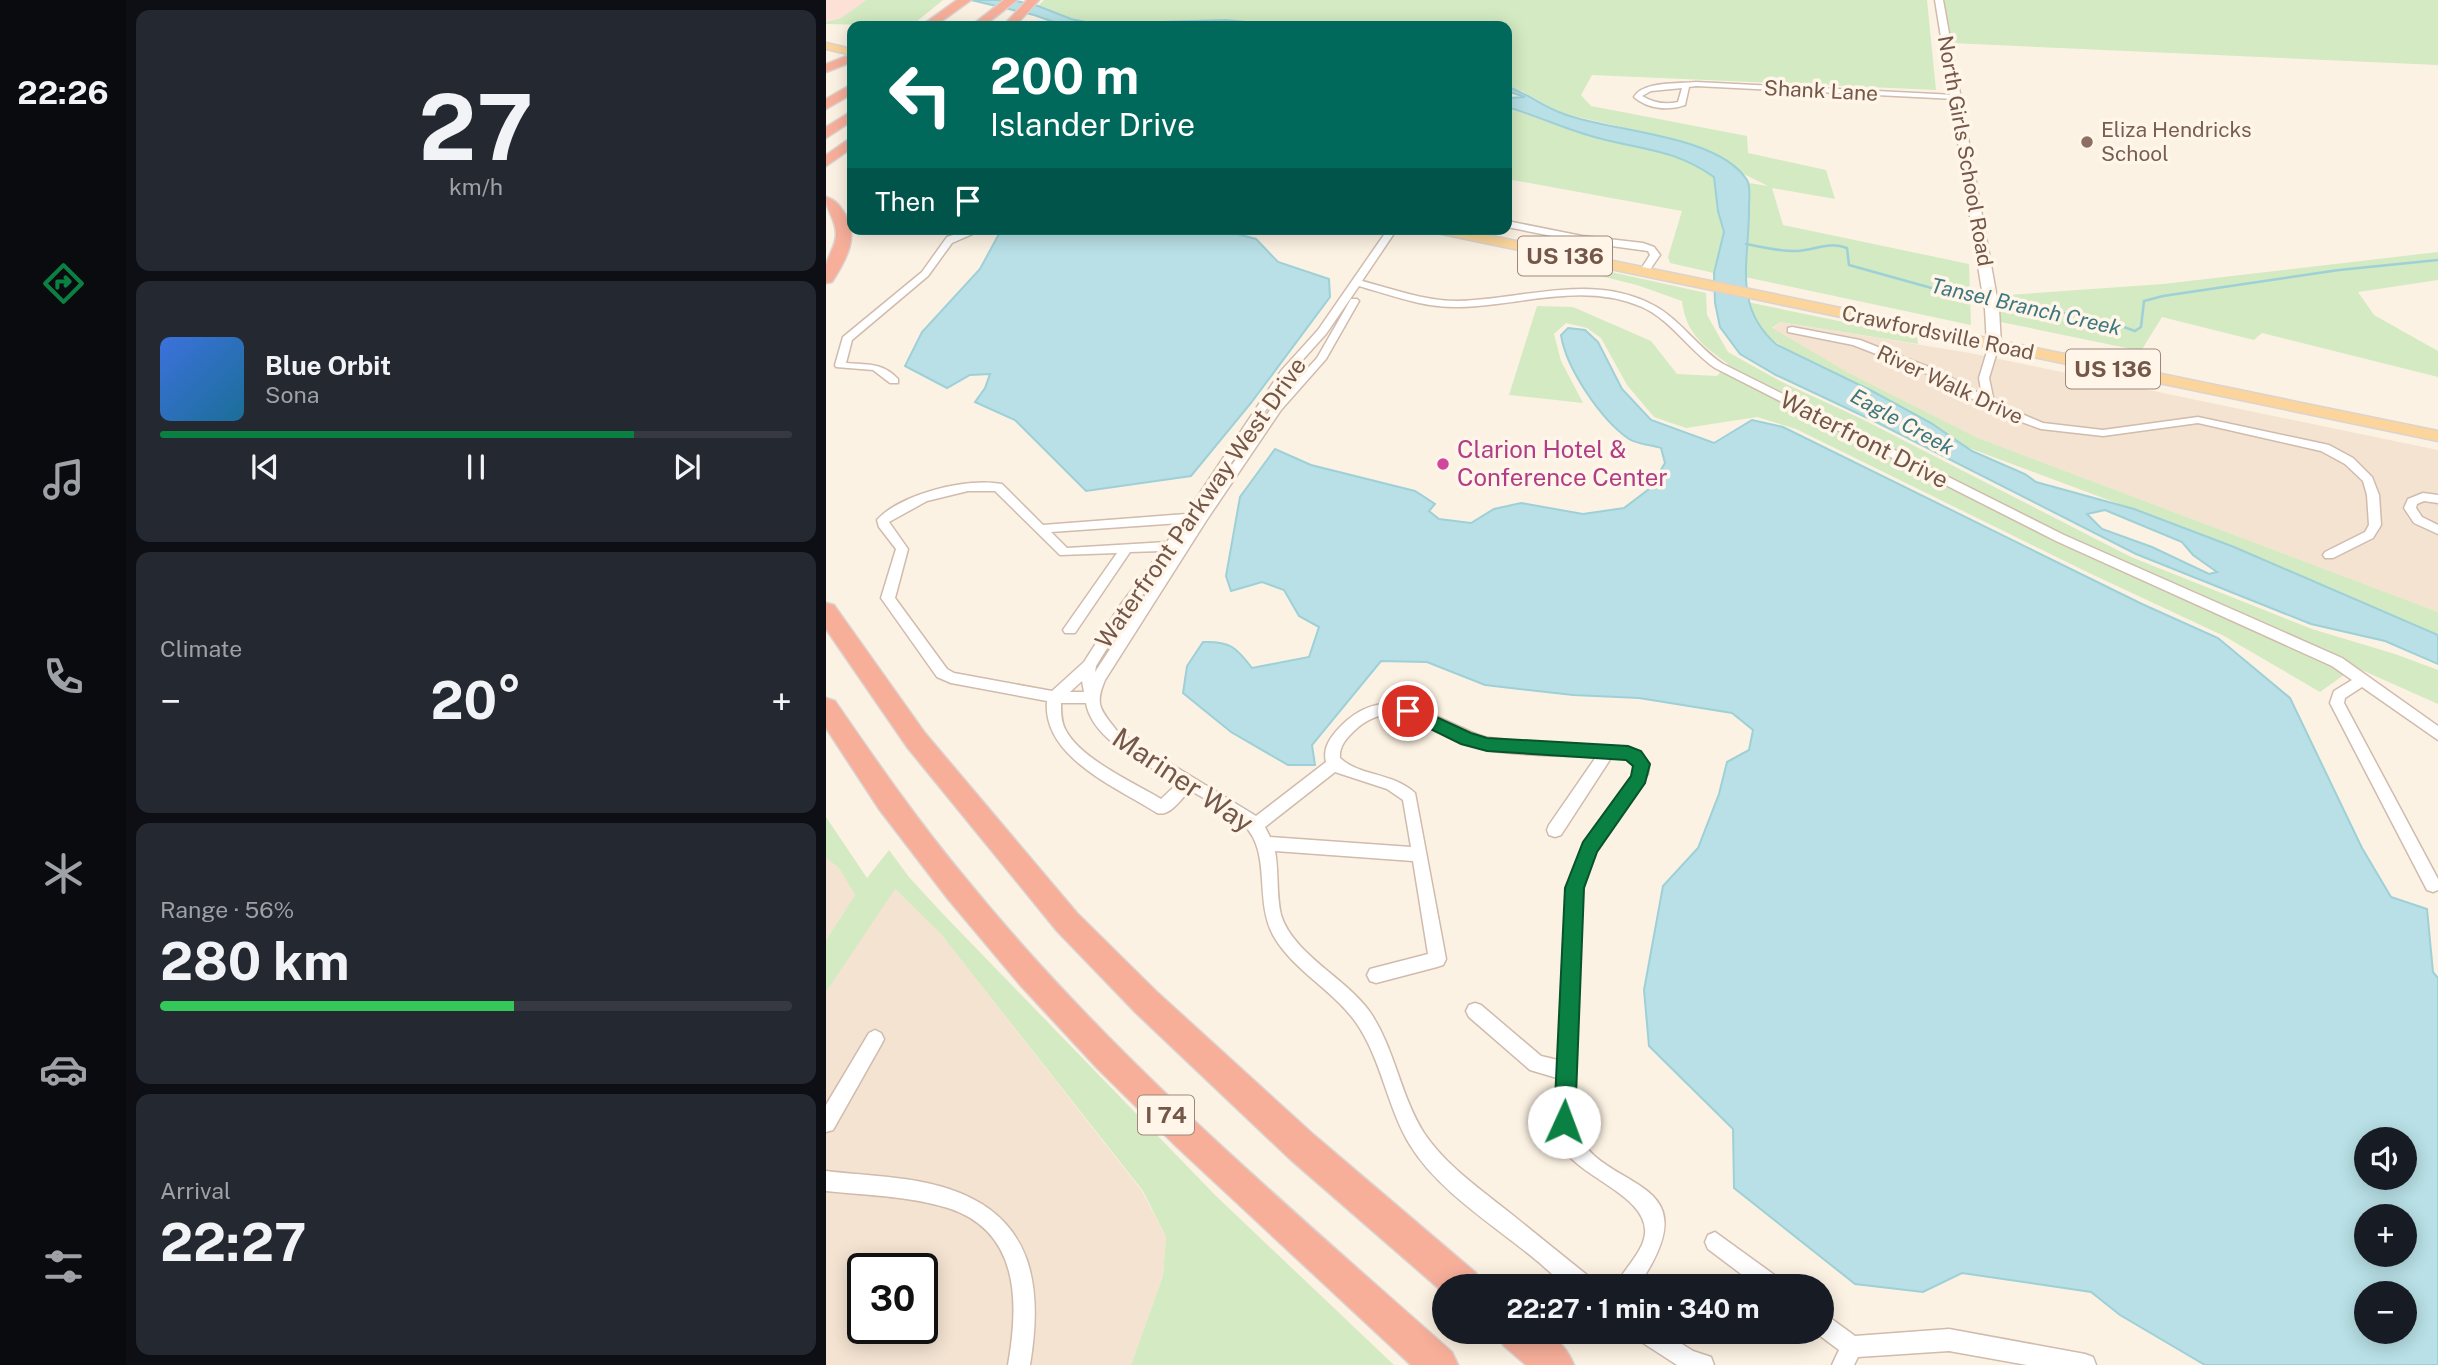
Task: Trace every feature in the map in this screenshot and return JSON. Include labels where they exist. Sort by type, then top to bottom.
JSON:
[{"type":"highway","points":[[935,21],[965,0]]},
{"type":"highway","points":[[985,21],[1011,0]]},
{"type":"highway","points":[[1015,21],[1033,0]]},
{"type":"highway","points":[[956,21],[971,14]]},
{"type":"highway","points":[[826,68],[847,60]]},
{"type":"highway","points":[[826,105],[847,91]]},
{"type":"highway","points":[[826,118],[847,103]]},
{"type":"highway","points":[[826,134],[847,119]]},
{"type":"highway","points":[[826,144],[847,128]]},
{"type":"highway","points":[[826,162],[847,145]]},
{"type":"highway","points":[[826,202],[839,214],[845,232],[841,251],[826,278]]},
{"type":"highway","name":"I 74","points":[[828,611],[916,740],[1067,922],[1146,1002],[1283,1129],[1449,1274]]},
{"type":"highway","name":"I 74","points":[[826,708],[857,758],[913,834],[1059,1006],[1201,1149],[1439,1365]]},
{"type":"highway","points":[[1530,1344],[1555,1365]]},
{"type":"main road","name":"North Girls School Road","points":[[1939,0],[1991,302],[1995,340]]},
{"type":"main road","points":[[826,35],[841,36]]},
{"type":"main road","points":[[826,46],[847,51]]},
{"type":"main road","name":"Crawfordsville Road","points":[[1469,235],[1693,277],[2438,436]]},
{"type":"main road","name":"Crawfordsville Road","points":[[1500,235],[1647,268]]},
{"type":"main road","name":"Crawfordsville Road","points":[[1995,340],[2438,426]]},
{"type":"street","name":"Shank Lane","points":[[1686,85],[1682,103],[1676,106],[1652,104],[1638,97],[1649,89],[1686,85],[1716,85],[1955,97]]},
{"type":"street","points":[[1512,225],[1581,239],[1645,246],[1655,253],[1647,268]]},
{"type":"street","points":[[894,381],[887,371],[877,366],[840,365],[845,342],[925,274],[949,239],[957,235]]},
{"type":"street","points":[[949,239],[961,235]]},
{"type":"street","name":"Waterfront Parkway West Drive","points":[[1091,698],[1089,666],[1124,610],[1277,408],[1321,359],[1360,283],[1389,235]]},
{"type":"street","name":"Waterfront Parkway West Drive","points":[[1360,283],[1398,235]]},
{"type":"street","name":"Waterfront Drive","points":[[1360,283],[1415,299],[1446,303],[1486,301],[1567,290],[1606,293],[1636,300],[1666,316],[1696,350],[1719,366],[2060,538],[2337,662],[2438,734]]},
{"type":"street","name":"River Walk Drive","points":[[1792,330],[1856,342],[1937,374],[1989,405],[2032,424],[2068,431],[2111,432],[2198,419],[2325,447],[2349,461],[2368,480],[2373,495],[2375,525],[2369,535],[2329,555]]},
{"type":"street","points":[[1968,393],[1984,379],[1995,340]]},
{"type":"street","points":[[1984,379],[1989,405]]},
{"type":"street","points":[[1091,698],[1055,697],[951,678],[942,673],[888,598],[902,550],[883,524],[885,518],[940,492],[988,485],[998,487],[1064,552],[1184,545]]},
{"type":"street","points":[[2435,530],[2411,512],[2411,503],[2438,489]]},
{"type":"street","points":[[2417,499],[2438,499]]},
{"type":"street","points":[[1039,529],[1195,518]]},
{"type":"street","name":"Waterfront Parkway West Drive","points":[[1091,698],[1100,678],[1184,545],[1195,518]]},
{"type":"street","points":[[1070,630],[1127,548]]},
{"type":"street","points":[[1089,666],[1055,697],[1057,731],[1084,759],[1162,808],[1189,782]]},
{"type":"street","points":[[2363,680],[2337,697],[2337,703],[2433,886]]},
{"type":"street","name":"Mariner Way","points":[[1091,698],[1098,720],[1112,735],[1256,825],[1266,844],[1270,898],[1276,924],[1292,947],[1364,1019],[1409,1125],[1428,1154],[1452,1180],[1570,1274]]},
{"type":"street","points":[[1256,825],[1333,761],[1334,746],[1353,721],[1366,712],[1382,707],[1403,709],[1467,739],[1487,744],[1632,754],[1640,762],[1641,774],[1590,848],[1577,877],[1573,899],[1564,1122],[1568,1141],[1580,1156],[1649,1206],[1655,1220],[1653,1241],[1633,1274]]},
{"type":"street","points":[[1555,830],[1607,752]]},
{"type":"street","points":[[1333,761],[1344,770],[1403,789],[1413,803],[1437,959],[1376,975]]},
{"type":"street","points":[[1266,844],[1420,855]]},
{"type":"street","points":[[1475,1011],[1536,1064],[1566,1071]]},
{"type":"street","points":[[826,1123],[875,1039]]},
{"type":"street","points":[[826,1181],[949,1198],[980,1212],[995,1224],[1011,1246],[1023,1280],[1026,1321],[1019,1365]]},
{"type":"street","points":[[1715,1242],[1757,1274]]},
{"type":"street","points":[[1834,1339],[1848,1356],[1949,1340],[2085,1365]]},
{"type":"street","points":[[1663,1344],[1687,1359],[1703,1365]]},
{"type":"shaded area","points":[[826,0],[866,0],[841,18],[826,22]]},
{"type":"shaded area","points":[[1780,322],[1970,353],[2438,450],[2438,612],[1978,438],[1847,372],[1772,329]]},
{"type":"shaded area","points":[[826,858],[839,868],[855,895],[826,940]]},
{"type":"shaded area","points":[[894,888],[940,933],[1142,1191],[1166,1237],[1163,1276],[1131,1365],[826,1365],[826,992]]},
{"type":"green space","points":[[866,0],[943,0],[917,21],[847,21],[847,24],[826,24],[841,18]]},
{"type":"green space","points":[[1044,0],[1927,0],[1936,90],[1592,75],[1581,95],[1591,106],[1747,136],[1748,153],[1826,170],[1835,199],[1772,188],[1783,225],[1969,264],[1971,325],[1745,277],[1749,183],[1768,186],[1673,139],[1561,113],[1522,91],[1512,88],[1512,21],[1081,21],[1038,6]]},
{"type":"green space","points":[[1944,0],[2438,0],[2438,65],[1951,43]]},
{"type":"green space","points":[[1512,110],[1598,138],[1691,161],[1715,177],[1718,211],[1724,232],[1714,273],[1670,263],[1668,257],[1682,211],[1512,180]]},
{"type":"green space","points":[[2438,252],[2438,280],[2358,292],[2374,315],[2438,351],[2438,377],[2262,333],[2254,340],[2162,317],[2141,351],[1996,321],[1994,296],[2163,284]]},
{"type":"green space","points":[[1543,257],[1706,293],[1707,315],[1728,352],[1782,382],[1862,419],[2131,557],[2312,629],[2438,670],[2438,704],[2355,667],[2320,692],[2224,636],[1796,429],[1757,417],[1686,428],[1654,417],[1627,385],[1601,338],[1587,328],[1566,323],[1554,334],[1561,361],[1583,403],[1509,395],[1537,306],[1573,307],[1651,341],[1677,374],[1717,376],[1728,364],[1710,351],[1691,330],[1682,301],[1637,285],[1544,262]]},
{"type":"green space","points":[[1747,302],[1917,337],[1918,344],[1780,322],[1772,328],[1847,372],[1978,438],[2438,612],[2438,635],[2213,539],[1964,446],[1931,423],[1793,354],[1764,334]]},
{"type":"green space","points":[[826,817],[867,878],[889,850],[942,913],[1216,1196],[1394,1365],[1131,1365],[1163,1276],[1166,1237],[1143,1191],[940,933],[895,889],[826,992],[826,940],[855,895],[839,868],[826,858]]},
{"type":"water","points":[[971,0],[1012,0],[1081,21],[1051,21]]},
{"type":"water","name":"Eagle Creek","points":[[1512,89],[1556,111],[1689,144],[1713,153],[1733,165],[1747,180],[1749,189],[1746,263],[1748,298],[1753,314],[1777,345],[1872,391],[1931,423],[1972,451],[2025,474],[2036,482],[2134,509],[2234,547],[2438,635],[2438,664],[2385,641],[2311,624],[2136,554],[1876,422],[1776,375],[1740,354],[1720,327],[1715,303],[1714,273],[1724,232],[1718,211],[1714,177],[1672,156],[1586,135],[1512,109],[1512,98],[1525,97],[1512,93]],"holes":[[[2105,510],[2182,542],[2193,555],[2217,572],[2209,574],[2152,547],[2102,529],[2087,514]]]},
{"type":"water","points":[[998,235],[1241,235],[1256,239],[1278,262],[1329,279],[1330,297],[1251,403],[1191,476],[1086,491],[1015,420],[975,402],[985,388],[990,374],[970,375],[947,388],[905,366],[922,332],[980,269]]},
{"type":"water","points":[[1568,328],[1585,330],[1598,342],[1622,389],[1651,420],[1714,443],[1752,420],[1783,427],[2142,604],[2218,638],[2290,698],[2362,848],[2391,897],[2427,909],[2433,972],[2438,978],[2438,1365],[2205,1365],[2120,1315],[2091,1292],[1962,1273],[1923,1292],[1855,1284],[1734,1188],[1733,1129],[1649,1046],[1644,990],[1663,886],[1698,848],[1719,794],[1727,762],[1749,750],[1753,730],[1732,713],[1639,698],[1573,695],[1485,685],[1427,662],[1381,661],[1312,745],[1315,765],[1288,765],[1231,732],[1183,693],[1187,666],[1203,642],[1232,647],[1252,668],[1309,657],[1319,627],[1299,616],[1284,590],[1262,582],[1231,591],[1226,576],[1240,497],[1275,449],[1311,465],[1415,491],[1435,504],[1429,511],[1439,519],[1471,523],[1494,509],[1521,503],[1583,514],[1624,508],[1649,489],[1665,463],[1661,448],[1629,439],[1607,419],[1586,392],[1564,348],[1561,335]]},
{"type":"waterway","name":"Tansel Branch Creek","points":[[1746,244],[1791,251],[1840,246],[1847,248],[1849,265],[1953,294],[1988,299]]},
{"type":"waterway","name":"Tansel Branch Creek","points":[[1996,300],[2110,322],[2135,331],[2141,327],[2144,301],[2163,296],[2339,270],[2438,260]]},
{"type":"place","name":"Eliza Hendricks School","points":[[2087,142]]},
{"type":"place","name":"Clarion Hotel & Conference Center","points":[[1443,464]]},
{"type":"route","points":[[1408,711],[1467,739],[1487,744],[1628,753],[1642,764],[1639,778],[1590,848],[1580,867],[1574,888],[1564,1122]]}]
